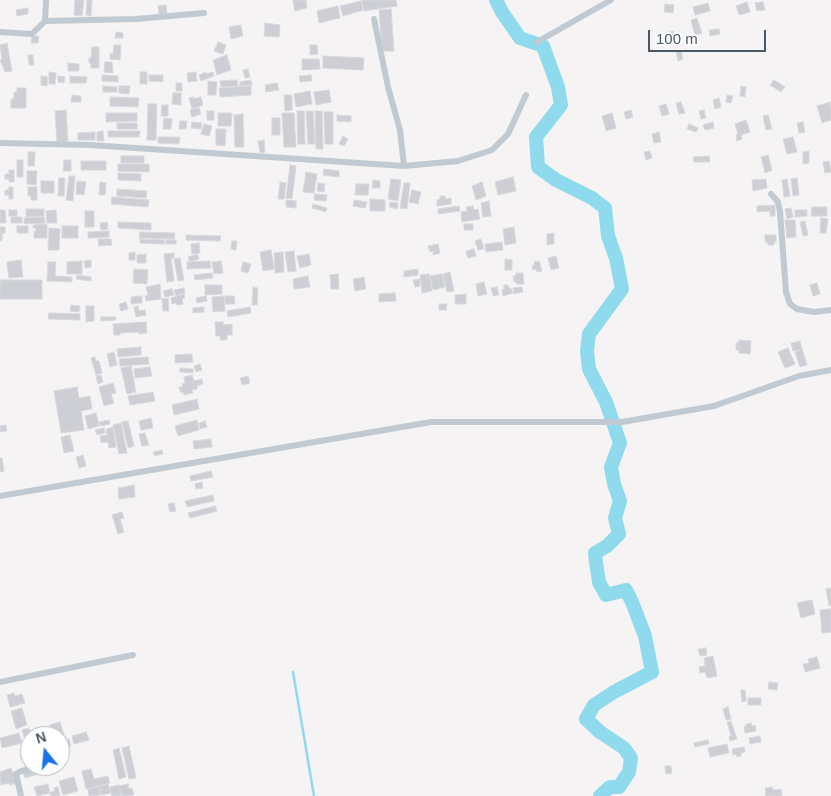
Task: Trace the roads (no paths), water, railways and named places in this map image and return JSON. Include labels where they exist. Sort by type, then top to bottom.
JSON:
[{"type":"street","points":[[0,32],[32,34],[44,21],[46,0]]},
{"type":"street","points":[[537,42],[611,0]]},
{"type":"street","points":[[44,21],[136,19],[204,13]]},
{"type":"street","points":[[374,19],[388,87],[400,130],[404,166]]},
{"type":"street","points":[[0,143],[90,145],[404,166],[458,162],[492,150],[508,134],[526,95]]},
{"type":"street","points":[[771,194],[778,202],[780,212],[786,292],[790,304],[797,309],[814,312],[831,310]]},
{"type":"street","points":[[0,496],[430,422],[622,422],[714,406],[799,376],[831,370]]},
{"type":"street","points":[[0,682],[133,655]]},
{"type":"street","points":[[20,772],[16,774],[21,796]]},
{"type":"waterway","points":[[496,0],[520,38],[543,46],[558,87],[561,105],[536,137],[538,167],[556,180],[592,198],[605,208],[608,236],[616,258],[622,289],[589,334],[587,351],[589,369],[606,402],[620,443],[611,467],[620,501],[615,518],[619,534],[607,546],[595,553],[599,582],[606,595],[626,590],[632,602],[645,636],[652,672],[594,705],[586,719],[600,732],[624,748],[631,758],[629,772],[619,787],[610,787],[600,796]]},
{"type":"waterway","points":[[293,672],[314,796]]}]
